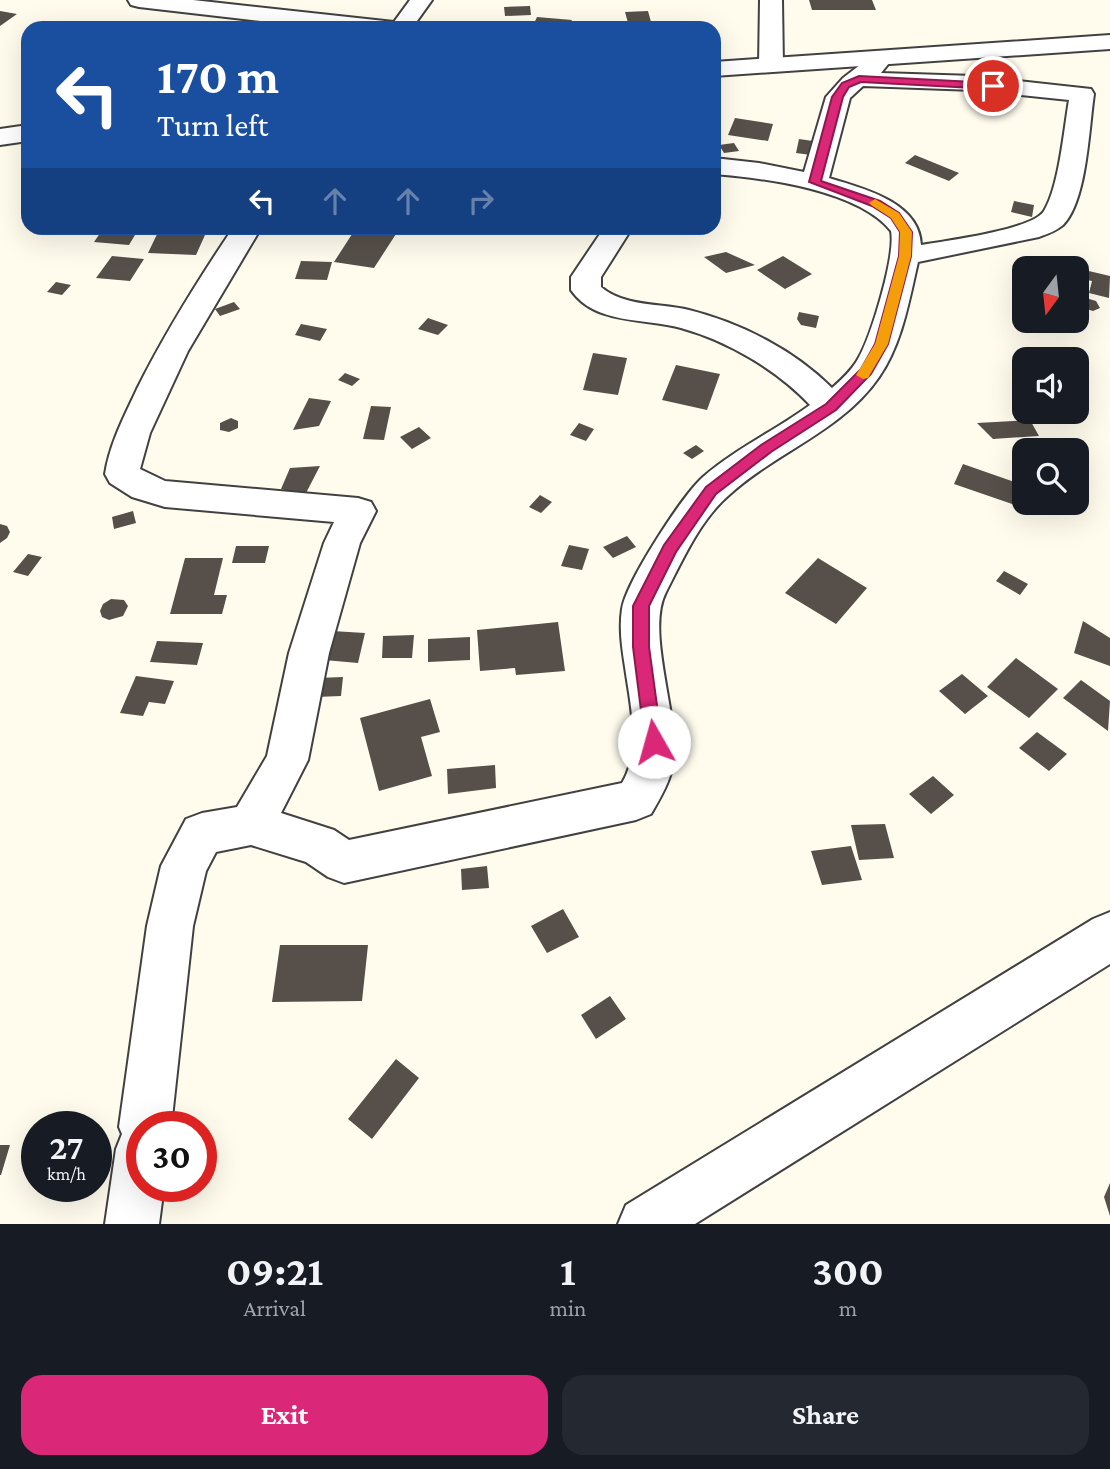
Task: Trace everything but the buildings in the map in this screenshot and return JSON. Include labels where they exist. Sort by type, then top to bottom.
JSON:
[{"type":"street","points":[[139,0],[319,21]]},
{"type":"street","points":[[406,21],[421,0]]},
{"type":"street","points":[[771,0],[771,66]]},
{"type":"street","points":[[721,69],[1110,42]]},
{"type":"street","points":[[815,182],[838,97],[846,85],[859,79],[881,59]]},
{"type":"street","points":[[859,79],[974,83],[1012,89],[1093,94],[1056,216],[1049,224],[993,239],[905,256]]},
{"type":"street","points":[[0,137],[21,134]]},
{"type":"street","points":[[147,1111],[170,926],[184,866],[202,834],[251,825],[318,845],[344,862],[636,800],[647,786],[653,763],[654,742],[641,647],[641,606],[670,549],[711,490],[766,449],[831,407],[866,371],[881,344],[905,256],[906,232],[895,215],[876,203],[815,182],[721,167]]},
{"type":"street","points":[[242,235],[207,289],[168,357],[126,447],[122,474],[144,488],[165,494],[358,511],[342,543],[309,653],[287,760],[251,825]]},
{"type":"street","points":[[613,235],[586,277],[586,290],[603,303],[688,320],[728,335],[767,356],[813,387],[831,407]]},
{"type":"street","points":[[645,1224],[1086,953],[1110,935]]},
{"type":"street","points":[[132,1224],[135,1202]]},
{"type":"slow traffic","points":[[863,375],[881,344],[905,256],[906,232],[895,215],[875,203]]},
{"type":"route","points":[[654,742],[641,647],[641,606],[670,549],[711,490],[766,449],[831,407],[866,371],[881,344],[905,256],[906,232],[895,215],[876,203],[815,182],[838,97],[846,85],[859,79],[993,86]]}]
